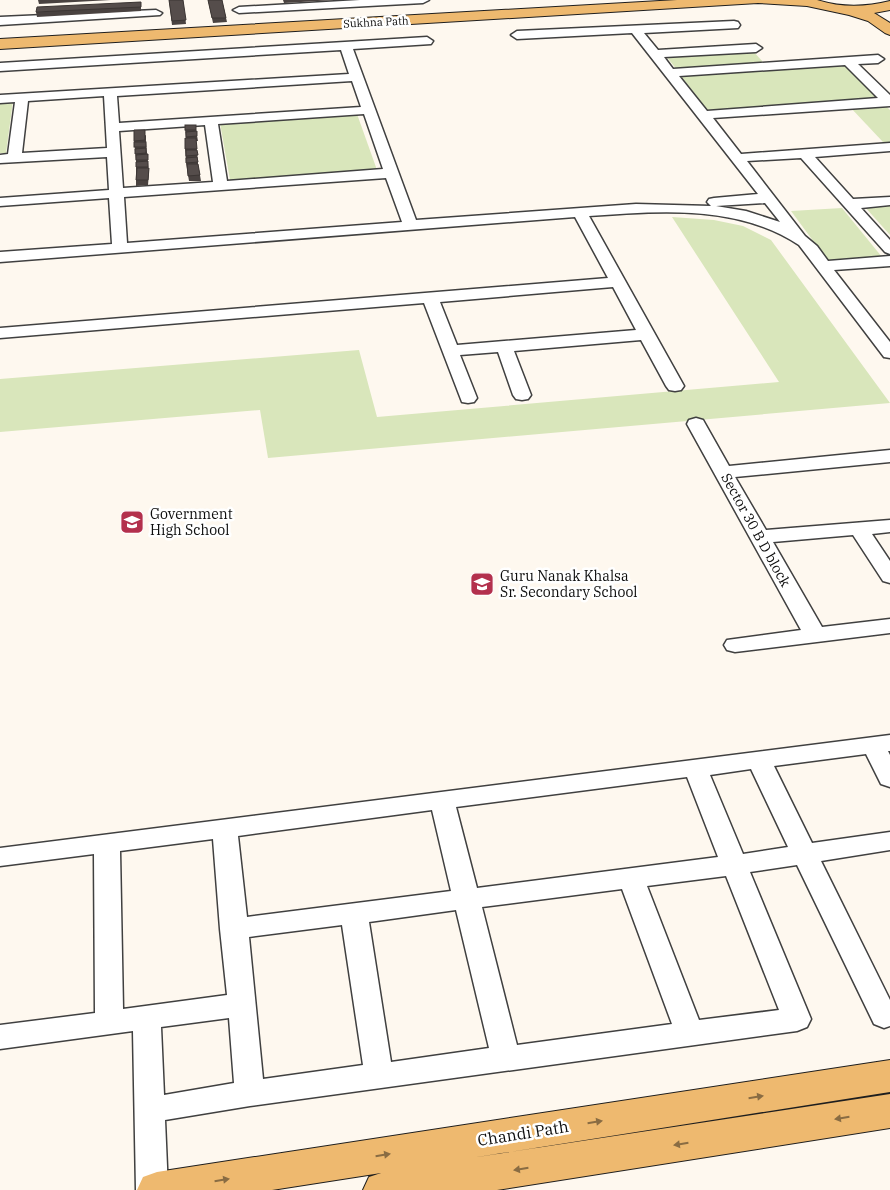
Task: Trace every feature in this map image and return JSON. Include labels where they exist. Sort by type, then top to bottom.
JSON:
[{"type":"main road","name":"Sukhna Path","points":[[0,40],[681,0]]},
{"type":"main road","name":"Sukhna Path","points":[[0,44],[753,0]]},
{"type":"main road","points":[[762,0],[807,1],[829,8],[849,10],[889,10]]},
{"type":"main road","points":[[849,10],[872,18],[890,30]]},
{"type":"main road","name":"Chandi Path","points":[[157,1190],[890,1076]]},
{"type":"main road","points":[[383,1190],[890,1111]]},
{"type":"street","points":[[0,21],[156,17],[154,0]]},
{"type":"street","points":[[239,10],[423,0]]},
{"type":"street","points":[[720,10],[773,66]]},
{"type":"street","points":[[0,67],[427,41],[410,20]]},
{"type":"street","points":[[517,35],[734,25]]},
{"type":"street","points":[[636,30],[805,242],[890,353]]},
{"type":"street","points":[[345,45],[411,226]]},
{"type":"street","points":[[654,54],[756,48]]},
{"type":"street","points":[[154,58],[157,89]]},
{"type":"street","points":[[670,73],[878,59]]},
{"type":"street","points":[[848,61],[890,102]]},
{"type":"street","points":[[0,99],[356,77]]},
{"type":"street","points":[[110,92],[120,248]]},
{"type":"street","points":[[15,158],[22,98]]},
{"type":"street","points":[[703,115],[890,102]]},
{"type":"street","points":[[112,127],[368,110]]},
{"type":"street","points":[[211,120],[221,186]]},
{"type":"street","points":[[738,158],[890,148]]},
{"type":"street","points":[[0,159],[114,152]]},
{"type":"street","points":[[804,153],[890,249]]},
{"type":"street","points":[[0,202],[392,173]]},
{"type":"street","points":[[0,256],[769,198]]},
{"type":"street","points":[[850,204],[890,201]]},
{"type":"street","points":[[636,208],[685,207],[725,211],[758,219],[784,230],[805,242]]},
{"type":"street","points":[[580,213],[676,386]]},
{"type":"street","points":[[823,266],[890,261]]},
{"type":"street","points":[[0,333],[618,282]]},
{"type":"street","points":[[430,298],[468,398]]},
{"type":"street","points":[[450,351],[647,334]]},
{"type":"street","points":[[504,346],[522,395]]},
{"type":"street","name":"Sector 30 B D block","points":[[696,424],[815,636]]},
{"type":"street","points":[[723,472],[890,456]]},
{"type":"street","points":[[760,538],[890,526]]},
{"type":"street","points":[[858,528],[890,577]]},
{"type":"street","points":[[735,645],[890,626]]},
{"type":"street","points":[[0,857],[882,744],[890,778]]},
{"type":"street","points":[[759,761],[884,1016]]},
{"type":"street","points":[[150,1110],[250,1093],[797,1019],[733,865],[696,768]]},
{"type":"street","points":[[442,800],[465,899],[506,1058]]},
{"type":"street","points":[[225,828],[240,1005],[250,1093]]},
{"type":"street","points":[[233,929],[733,865],[890,840]]},
{"type":"street","points":[[107,844],[109,1022]]},
{"type":"street","points":[[631,878],[690,1033]]},
{"type":"street","points":[[354,914],[380,1076]]},
{"type":"street","points":[[0,1037],[240,1005]]},
{"type":"street","points":[[147,1017],[152,1190]]},
{"type":"green space","points":[[752,50],[765,64],[677,70],[666,56]]},
{"type":"green space","points":[[844,65],[879,99],[707,110],[680,75]]},
{"type":"green space","points":[[0,101],[13,101],[6,153],[0,153]]},
{"type":"green space","points":[[885,105],[890,110],[890,142],[883,142],[850,107]]},
{"type":"green space","points":[[357,114],[377,170],[230,180],[220,123]]},
{"type":"green space","points":[[890,204],[890,235],[864,206]]},
{"type":"green space","points":[[842,208],[882,257],[828,261],[791,211]]},
{"type":"green space","points":[[672,217],[714,220],[743,226],[771,240],[890,403],[268,458],[260,410],[0,432],[0,379],[359,350],[377,417],[779,382]]},
{"type":"building","points":[[169,0],[183,0],[186,20],[172,21]]},
{"type":"building","points":[[208,0],[222,0],[226,18],[212,18]]},
{"type":"building","points":[[141,2],[141,7],[36,12],[37,7]]},
{"type":"building","points":[[185,125],[196,125],[196,130],[185,130]]},
{"type":"building","points":[[134,130],[145,130],[145,140],[134,141]]},
{"type":"building","points":[[197,131],[197,136],[186,137],[186,132]]},
{"type":"building","points":[[185,138],[196,138],[197,149],[185,149]]},
{"type":"building","points":[[134,142],[146,142],[146,147],[134,147]]},
{"type":"building","points":[[146,148],[146,153],[135,154],[135,149]]},
{"type":"building","points":[[186,150],[197,150],[198,155],[186,156]]},
{"type":"building","points":[[148,154],[148,160],[136,160],[136,155]]},
{"type":"building","points":[[197,157],[198,162],[186,163],[186,158]]},
{"type":"building","points":[[148,161],[148,167],[136,167],[136,162]]},
{"type":"building","points":[[187,164],[198,164],[200,175],[188,176]]},
{"type":"building","points":[[137,168],[149,168],[148,180],[136,180]]},
{"type":"place","name":"Government High School","points":[[132,522]]},
{"type":"place","name":"Guru Nanak Khalsa Sr. Secondary School","points":[[482,584]]}]
